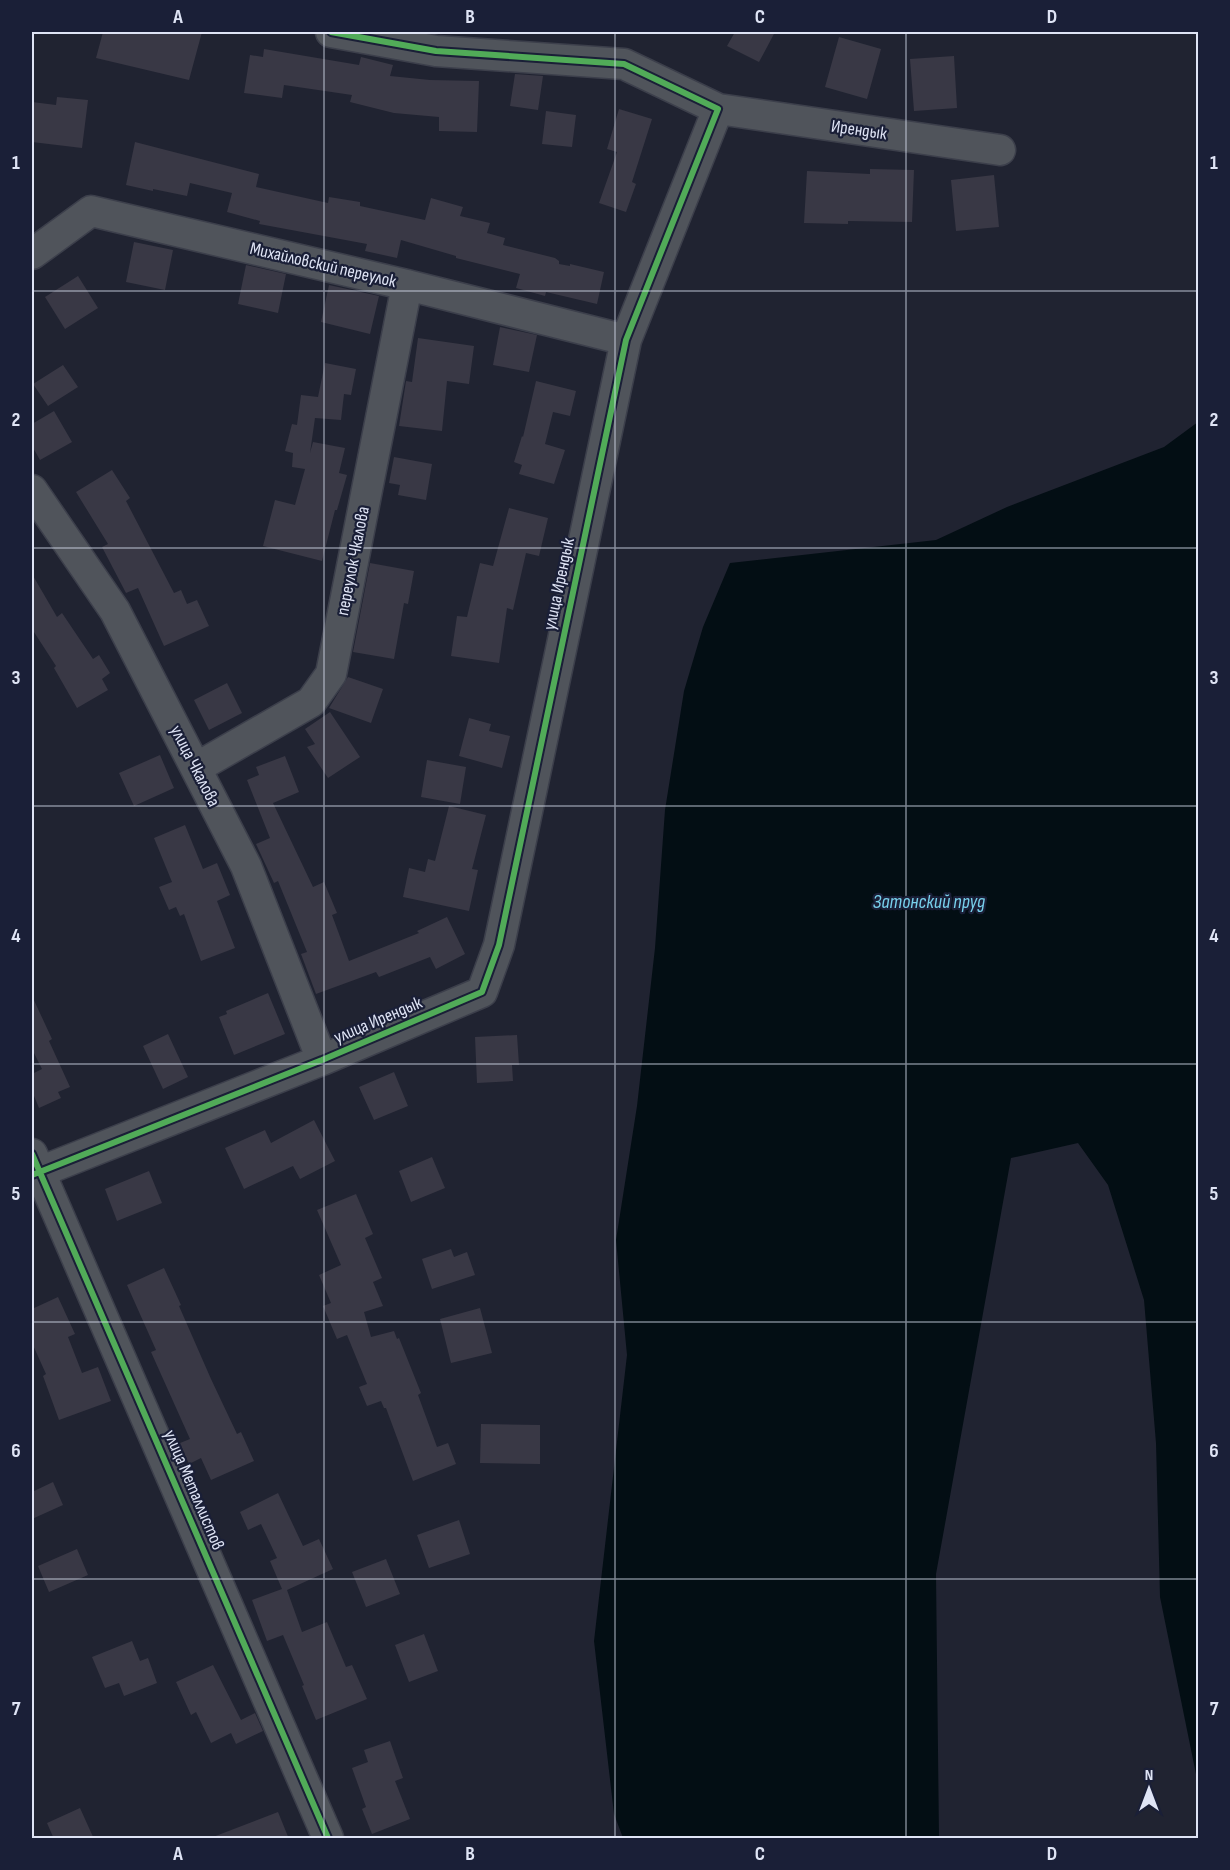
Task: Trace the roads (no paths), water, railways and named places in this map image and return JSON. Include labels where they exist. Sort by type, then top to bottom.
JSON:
[{"type":"street","points":[[331,32],[435,51],[624,64],[718,110]]},
{"type":"street","name":"Ирендык","points":[[718,110],[1000,150]]},
{"type":"street","name":"улица Ирендык","points":[[34,1167],[322,1060],[482,992],[499,945],[626,340],[718,110]]},
{"type":"street","name":"Михайловский переулок","points":[[32,254],[91,211],[407,285],[626,340]]},
{"type":"street","name":"переулок Чкалова","points":[[196,768],[311,702],[331,674],[407,285]]},
{"type":"street","name":"улица Чкалова","points":[[32,490],[115,611],[246,866],[322,1060]]},
{"type":"street","name":"улица Металлистов","points":[[34,1167],[327,1839]]},
{"type":"water","name":"Затонский пруд","points":[[1198,422],[1198,1784],[1160,1597],[1156,1443],[1144,1300],[1108,1185],[1078,1143],[1011,1158],[936,1574],[939,1838],[623,1838],[614,1814],[594,1641],[627,1355],[616,1240],[637,1106],[655,948],[665,810],[684,691],[703,627],[730,563],[936,540],[1007,507],[1164,447]]}]
